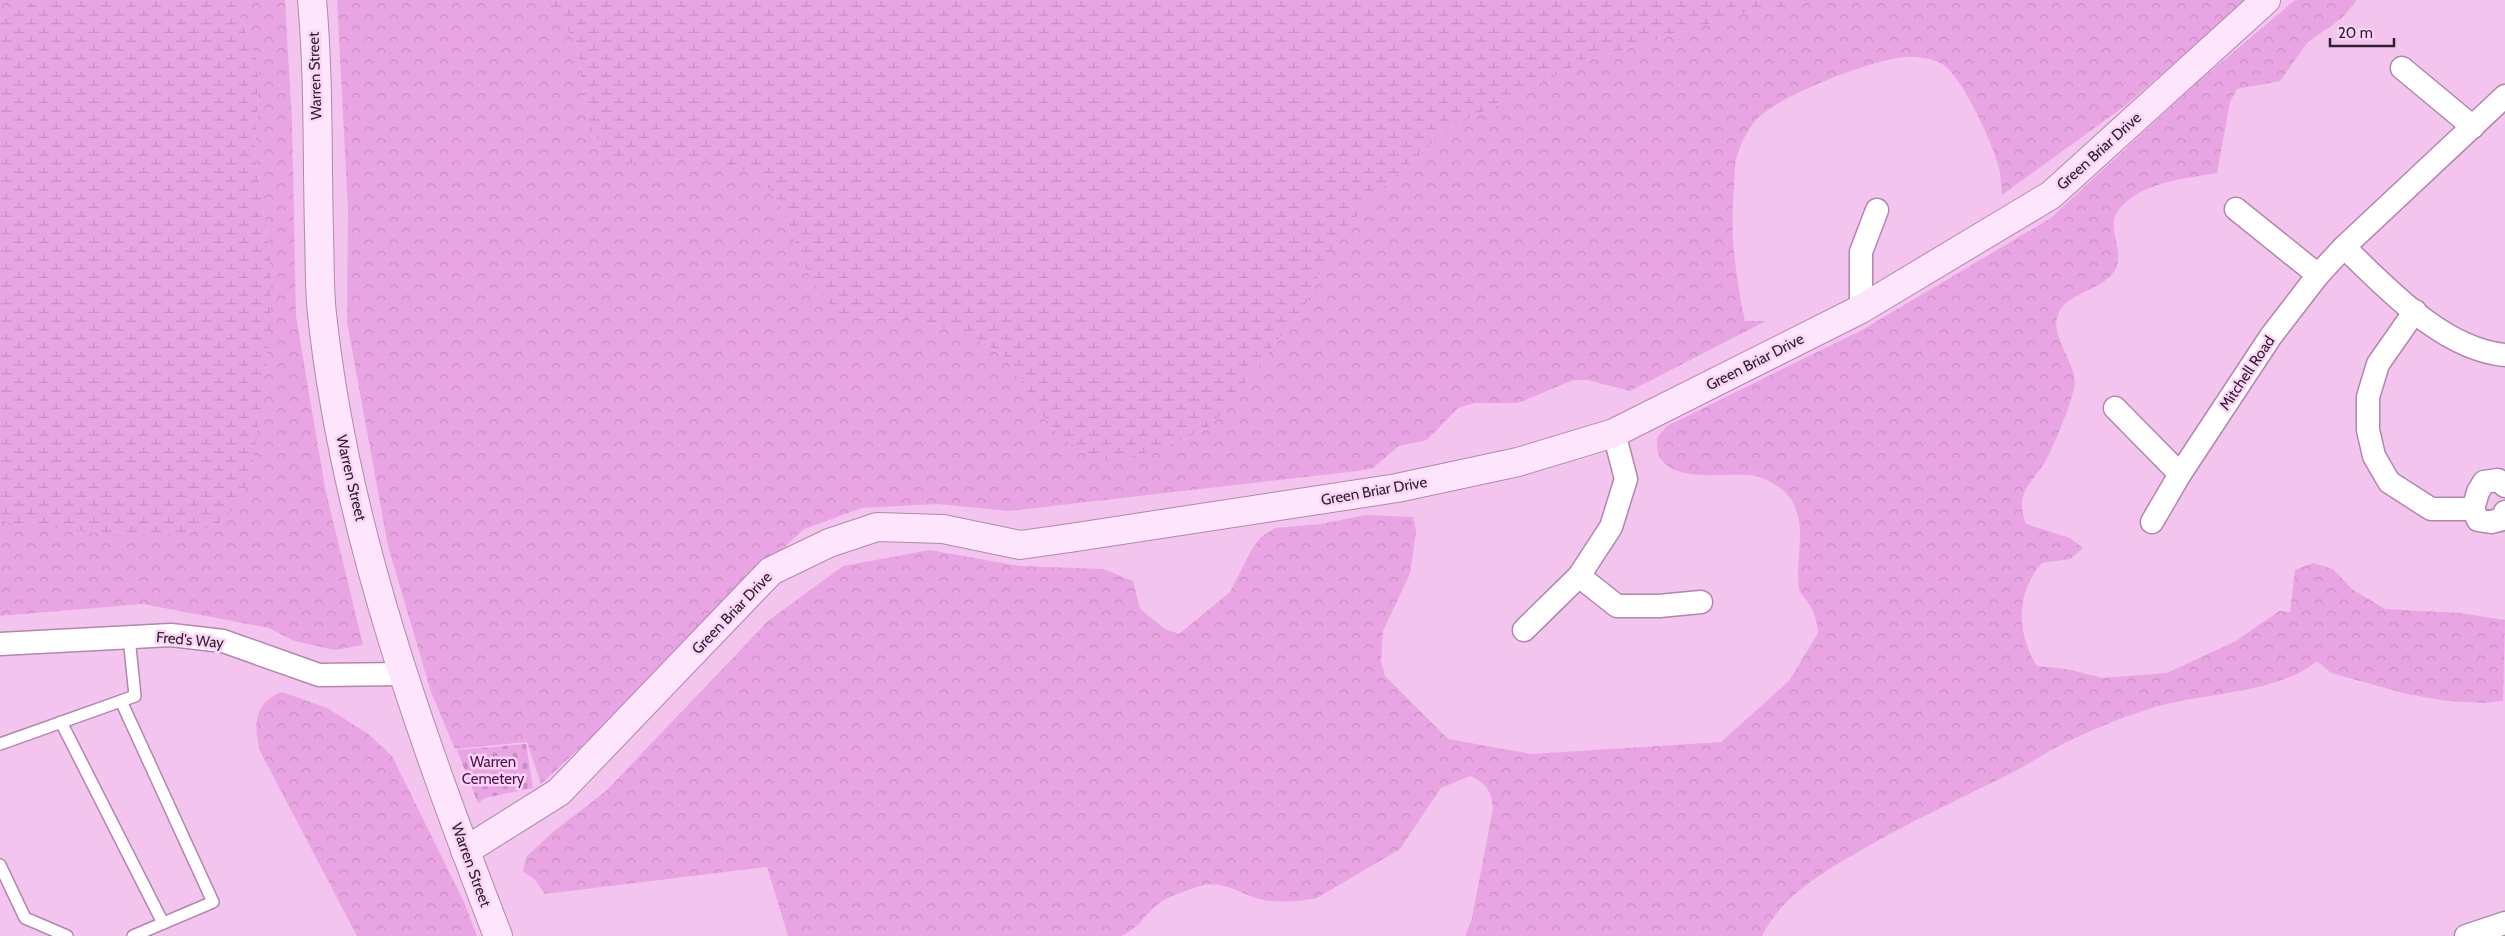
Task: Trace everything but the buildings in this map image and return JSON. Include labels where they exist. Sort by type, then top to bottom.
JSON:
[{"type":"street","name":"Warren Street","points":[[312,0],[321,312],[338,423],[373,574],[404,674],[465,851],[498,936]]},
{"type":"street","name":"Green Briar Drive","points":[[465,851],[559,792],[771,571],[829,544],[877,527],[943,529],[1020,544],[1070,538],[1397,488],[1518,462],[1614,433],[1861,309],[2051,195],[2266,0]]},
{"type":"street","points":[[2402,68],[2472,127]]},
{"type":"street","name":"Mitchell Road","points":[[2152,522],[2180,474],[2272,336],[2318,275],[2344,246],[2505,96]]},
{"type":"street","points":[[2236,209],[2318,275]]},
{"type":"street","points":[[1861,309],[1861,252],[1876,210]]},
{"type":"street","points":[[2344,246],[2400,301],[2446,334],[2488,353],[2505,355]]},
{"type":"street","points":[[2415,311],[2378,364],[2368,397],[2368,430],[2374,456],[2389,482],[2431,509],[2473,509]]},
{"type":"street","points":[[2115,408],[2180,474]]},
{"type":"street","points":[[1524,630],[1579,576],[1611,527],[1626,479],[1614,433]]},
{"type":"street","points":[[2505,486],[2498,480],[2484,482],[2478,492],[2473,509],[2478,520],[2491,522],[2503,519],[2505,512]]},
{"type":"street","points":[[1579,576],[1617,606],[1659,606],[1701,602]]},
{"type":"street","name":"Fred's Way","points":[[0,644],[171,635],[223,640],[319,675],[404,674]]},
{"type":"street","points":[[2466,936],[2505,923]]},
{"type":"lane","points":[[0,744],[135,696],[128,637]]},
{"type":"lane","points":[[121,701],[213,902],[133,936]]},
{"type":"lane","points":[[61,722],[163,923]]},
{"type":"lane","points":[[0,865],[25,918],[67,936]]},
{"type":"green space","points":[[0,0],[46,0],[31,4],[0,19]]},
{"type":"green space","points":[[46,0],[230,0],[236,7],[259,65],[255,154],[270,256],[271,324],[252,472],[240,503],[215,526],[180,536],[124,536],[12,523],[0,519],[0,19],[31,4]]},
{"type":"green space","points":[[230,0],[285,0],[292,122],[296,316],[325,488],[363,645],[335,650],[294,641],[269,628],[143,604],[0,616],[0,519],[12,523],[270,256],[255,154],[259,65],[236,7]]},
{"type":"green space","points":[[337,0],[541,0],[561,18],[576,45],[588,119],[638,165],[669,159],[702,160],[736,167],[761,177],[779,203],[808,273],[849,317],[911,318],[967,333],[1005,357],[1044,417],[1065,441],[1181,441],[1210,426],[1221,414],[1306,304],[1324,261],[1360,212],[1385,185],[1448,129],[1583,62],[1741,14],[1800,4],[1811,0],[2246,0],[2126,105],[2002,195],[1999,168],[1983,126],[1958,82],[1950,71],[1937,62],[1926,58],[1908,57],[1883,61],[1825,81],[1770,108],[1752,125],[1737,156],[1733,203],[1734,254],[1745,321],[1766,321],[1630,391],[1587,380],[1573,380],[1518,403],[1473,403],[1458,408],[1427,440],[1399,446],[1373,468],[1358,471],[1009,511],[937,504],[862,508],[804,529],[727,600],[610,720],[541,784],[527,742],[455,749],[431,692],[388,546],[347,322],[348,210]]},
{"type":"green space","points":[[541,0],[1811,0],[1800,4],[1741,14],[1583,62],[1448,129],[1385,185],[1360,212],[1324,261],[1306,304],[1210,426],[1181,441],[1116,462],[1103,460],[1065,441],[1044,417],[1005,357],[967,333],[911,318],[849,317],[833,310],[808,273],[779,203],[761,177],[736,167],[702,160],[669,159],[638,165],[611,156],[600,145],[588,119],[576,45],[561,18]]},
{"type":"green space","points":[[2295,0],[2357,0],[2343,17],[2307,43],[2280,81],[2237,89],[2230,102],[2217,173],[2154,186],[2131,198],[2121,207],[2114,221],[2118,253],[2116,268],[2104,281],[2071,299],[2059,312],[2056,321],[2057,331],[2075,380],[2074,389],[2066,415],[2052,448],[2024,494],[2022,502],[2023,512],[2026,524],[2070,538],[2083,548],[2070,559],[2042,563],[2033,574],[2023,600],[2022,627],[2025,640],[2037,666],[2067,669],[2102,678],[2167,673],[2236,641],[2279,611],[2290,612],[2295,570],[2313,563],[2333,569],[2352,589],[2385,609],[2460,613],[2505,620],[2503,701],[2485,703],[2447,701],[2407,694],[2331,673],[2317,661],[2301,672],[2262,686],[2155,707],[2105,725],[2069,741],[2015,771],[1882,838],[1806,885],[1781,908],[1762,936],[1465,936],[1472,918],[1493,808],[1491,796],[1487,788],[1480,781],[1470,776],[1441,788],[1400,849],[1317,898],[1273,901],[1252,897],[1226,886],[1204,885],[1182,892],[1161,902],[1134,928],[1121,936],[788,936],[767,867],[545,894],[535,880],[523,871],[526,857],[554,831],[606,791],[768,621],[843,566],[930,550],[1020,566],[1103,569],[1133,581],[1140,609],[1165,629],[1179,634],[1230,592],[1252,549],[1261,537],[1275,528],[1321,524],[1366,515],[1413,517],[1416,531],[1409,576],[1383,631],[1381,661],[1385,676],[1448,739],[1531,754],[1721,742],[1789,681],[1818,633],[1813,611],[1799,588],[1800,537],[1797,512],[1792,500],[1783,490],[1759,477],[1745,475],[1701,475],[1674,470],[1664,463],[1658,453],[1657,438],[1667,426],[1862,330],[2051,218],[2199,81]]},
{"type":"green space","points":[[282,692],[327,708],[367,733],[392,756],[464,902],[477,936],[357,936],[260,751],[257,732],[258,716],[266,702]]},
{"type":"green space","name":"Warren Cemetery","points":[[526,744],[533,788],[485,798],[478,803],[457,750]]}]
